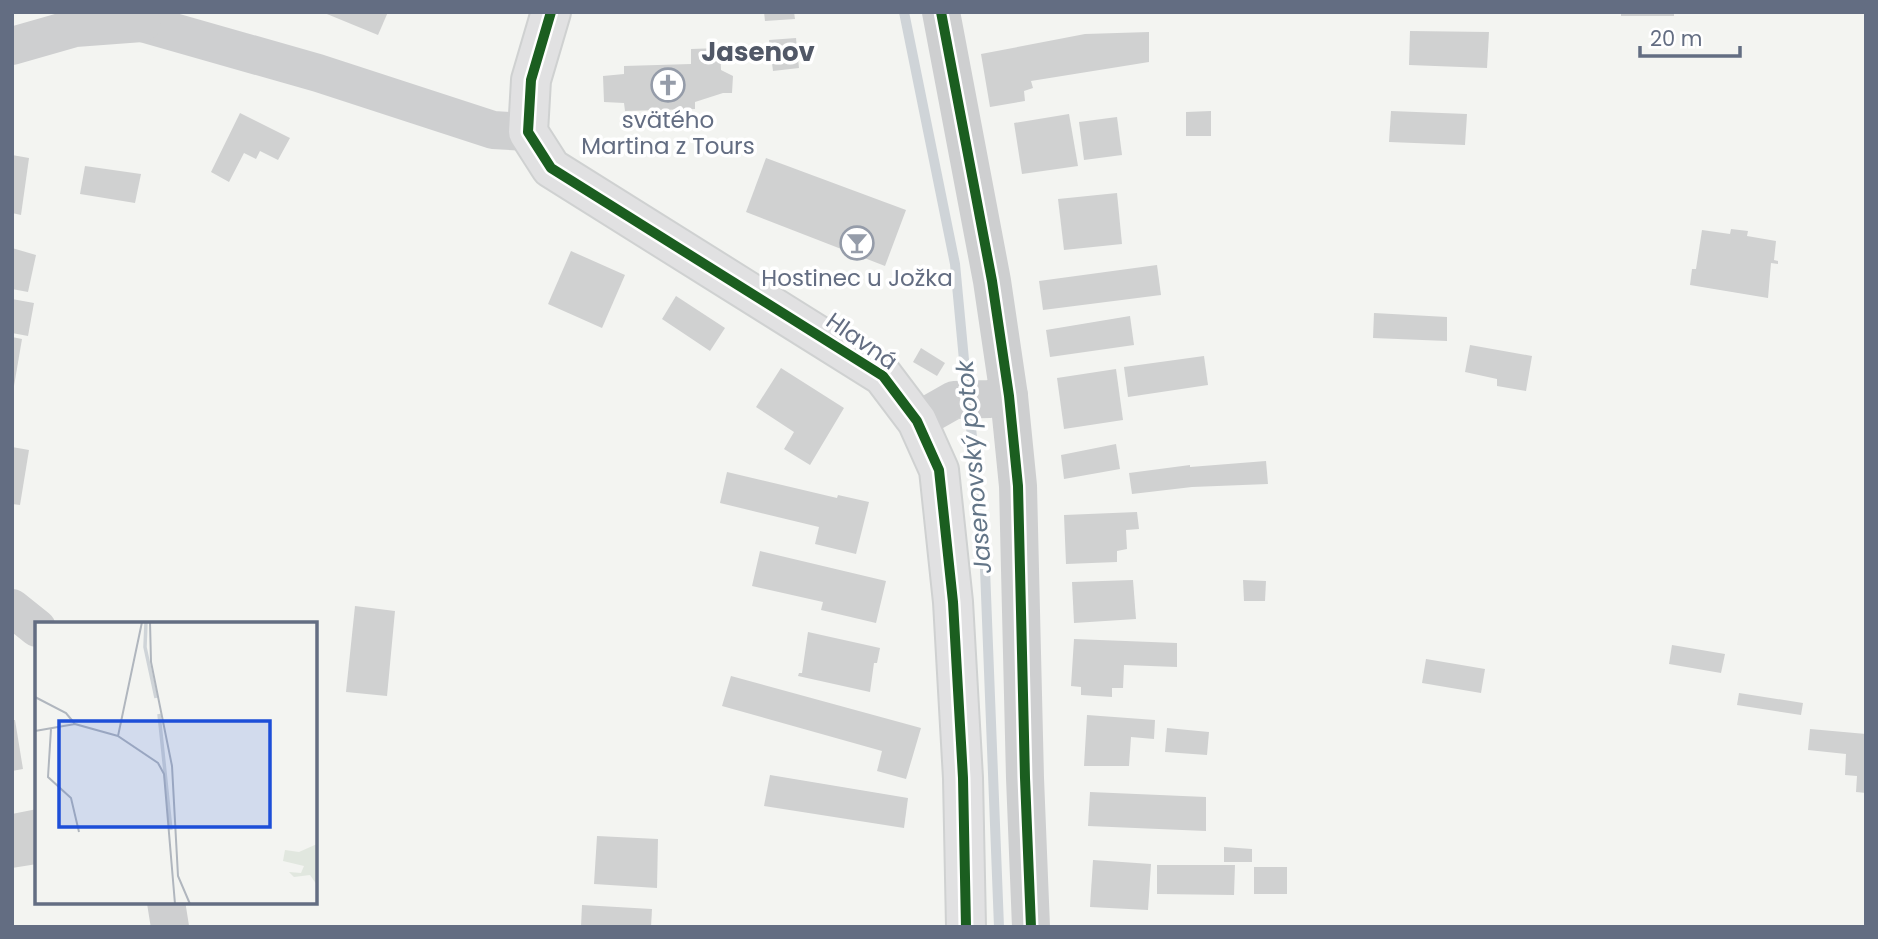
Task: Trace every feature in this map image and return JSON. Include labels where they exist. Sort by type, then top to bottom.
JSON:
[{"type":"street","points":[[12,46],[75,28],[137,17],[493,130],[527,132],[531,80],[551,12]]},
{"type":"street","points":[[941,12],[992,281],[984,399],[1018,486],[1031,927]]},
{"type":"street","name":"Hlavná","points":[[527,132],[551,168],[883,376],[917,421],[939,470],[953,602],[963,778],[966,927]]},
{"type":"street","points":[[917,421],[984,399]]},
{"type":"street","points":[[12,608],[35,626]]},
{"type":"street","points":[[166,904],[170,927]]},
{"type":"building","points":[[322,12],[388,12],[378,35]]},
{"type":"building","points":[[764,12],[794,12],[795,19],[765,21]]},
{"type":"building","points":[[1621,12],[1674,12],[1674,16],[1621,16]]},
{"type":"building","points":[[1410,31],[1489,32],[1487,68],[1409,65]]},
{"type":"building","points":[[1149,32],[1149,62],[1031,81],[1033,88],[1024,91],[1025,101],[990,107],[981,54],[1085,34]]},
{"type":"building","points":[[796,38],[799,68],[773,71],[769,40]]},
{"type":"building","name":"svätého Martina z Tours","points":[[720,48],[721,70],[733,76],[732,93],[723,93],[695,102],[695,109],[625,111],[624,103],[604,102],[603,76],[624,74],[624,66],[691,64],[691,49]]},
{"type":"building","points":[[1211,111],[1211,136],[1186,136],[1186,112]]},
{"type":"building","points":[[1391,111],[1467,114],[1465,145],[1389,142]]},
{"type":"building","points":[[240,113],[290,138],[278,160],[260,151],[256,159],[244,153],[229,182],[211,172]]},
{"type":"building","points":[[1069,114],[1078,166],[1022,174],[1014,123]]},
{"type":"building","points":[[1117,117],[1122,155],[1084,160],[1079,122]]},
{"type":"building","points":[[12,155],[29,158],[21,215],[12,213]]},
{"type":"building","points":[[766,158],[906,210],[885,266],[746,212]]},
{"type":"building","points":[[85,166],[141,174],[135,203],[80,194]]},
{"type":"building","points":[[1117,193],[1122,244],[1064,250],[1058,199]]},
{"type":"building","points":[[1731,229],[1748,231],[1747,236],[1776,241],[1774,260],[1778,261],[1778,264],[1771,263],[1768,298],[1690,285],[1692,269],[1696,269],[1702,230],[1730,234]]},
{"type":"building","points":[[12,248],[36,255],[28,292],[12,289]]},
{"type":"building","points":[[571,251],[625,275],[602,328],[548,304]]},
{"type":"building","points":[[1157,265],[1161,295],[1043,310],[1039,281]]},
{"type":"building","points":[[676,296],[725,328],[710,351],[662,319]]},
{"type":"building","points":[[12,299],[34,303],[28,336],[12,333]]},
{"type":"building","points":[[1374,313],[1447,317],[1447,341],[1373,338]]},
{"type":"building","points":[[1130,316],[1134,345],[1050,357],[1046,330]]},
{"type":"building","points":[[12,337],[22,339],[14,386],[12,386]]},
{"type":"building","points":[[1470,345],[1532,356],[1526,391],[1497,386],[1497,379],[1465,372]]},
{"type":"building","points":[[921,348],[945,363],[937,376],[913,362]]},
{"type":"building","points":[[1204,356],[1208,385],[1128,397],[1124,367]]},
{"type":"building","points":[[781,368],[844,408],[810,465],[784,449],[794,432],[756,407]]},
{"type":"building","points":[[1116,369],[1123,420],[1064,429],[1057,378]]},
{"type":"building","points":[[1116,444],[1120,469],[1064,479],[1061,455]]},
{"type":"building","points":[[12,447],[29,450],[20,505],[12,504]]},
{"type":"building","points":[[1266,461],[1268,484],[1192,487],[1132,494],[1129,473],[1190,465]]},
{"type":"building","points":[[727,472],[837,498],[838,495],[869,502],[856,554],[815,544],[819,527],[720,503]]},
{"type":"building","points":[[1137,512],[1139,529],[1126,530],[1127,549],[1117,551],[1117,562],[1066,564],[1064,515]]},
{"type":"building","points":[[760,551],[886,581],[876,623],[821,610],[823,602],[752,586]]},
{"type":"building","points":[[1133,580],[1136,619],[1074,623],[1072,582]]},
{"type":"building","points":[[1243,580],[1266,581],[1265,601],[1244,601]]},
{"type":"building","points":[[355,606],[395,611],[387,696],[346,692]]},
{"type":"building","points":[[808,632],[880,648],[877,663],[874,663],[870,692],[798,676],[802,673]]},
{"type":"building","points":[[1074,639],[1177,643],[1177,667],[1124,665],[1123,688],[1112,688],[1112,697],[1081,695],[1081,687],[1071,686]]},
{"type":"building","points":[[1672,645],[1725,654],[1721,673],[1669,664]]},
{"type":"building","points":[[1426,659],[1485,669],[1481,693],[1422,683]]},
{"type":"building","points":[[731,676],[921,728],[906,779],[877,771],[882,751],[722,706]]},
{"type":"building","points":[[1739,693],[1803,703],[1801,715],[1737,705]]},
{"type":"building","points":[[1087,715],[1155,720],[1154,739],[1131,737],[1129,766],[1084,766]]},
{"type":"building","points":[[12,720],[15,720],[23,769],[12,771]]},
{"type":"building","points":[[1167,728],[1209,732],[1207,755],[1165,752]]},
{"type":"building","points":[[1810,729],[1866,734],[1866,793],[1856,792],[1857,776],[1845,775],[1846,754],[1808,750]]},
{"type":"building","points":[[770,775],[908,798],[904,828],[764,806]]},
{"type":"building","points":[[1090,792],[1206,797],[1206,831],[1088,826]]},
{"type":"building","points":[[35,809],[35,864],[12,868],[12,814]]},
{"type":"building","points":[[597,836],[658,839],[657,888],[594,884]]},
{"type":"building","points":[[1224,847],[1252,849],[1252,862],[1224,862]]},
{"type":"building","points":[[1093,860],[1151,864],[1148,910],[1090,907]]},
{"type":"building","points":[[1157,865],[1235,865],[1234,895],[1157,894]]},
{"type":"building","points":[[1254,867],[1287,867],[1287,894],[1254,894]]},
{"type":"building","points":[[582,905],[652,909],[651,927],[581,927]]},
{"type":"waterway","name":"Jasenovský potok","points":[[904,12],[955,264],[967,392]]},
{"type":"waterway","name":"Jasenovský potok","points":[[969,407],[985,569],[999,927]]},
{"type":"cycle path","points":[[551,12],[531,80],[528,132],[551,168],[883,376],[917,421],[939,470],[953,602],[963,778],[966,927]]},
{"type":"cycle path","points":[[941,12],[992,281],[1009,396],[1018,486],[1031,927]]},
{"type":"place","name":"svätého Martina z Tours","points":[[668,85]]},
{"type":"place","name":"Hostinec u Jožka","points":[[857,243]]},
{"type":"district","name":"Jasenov","points":[[758,52]]}]
